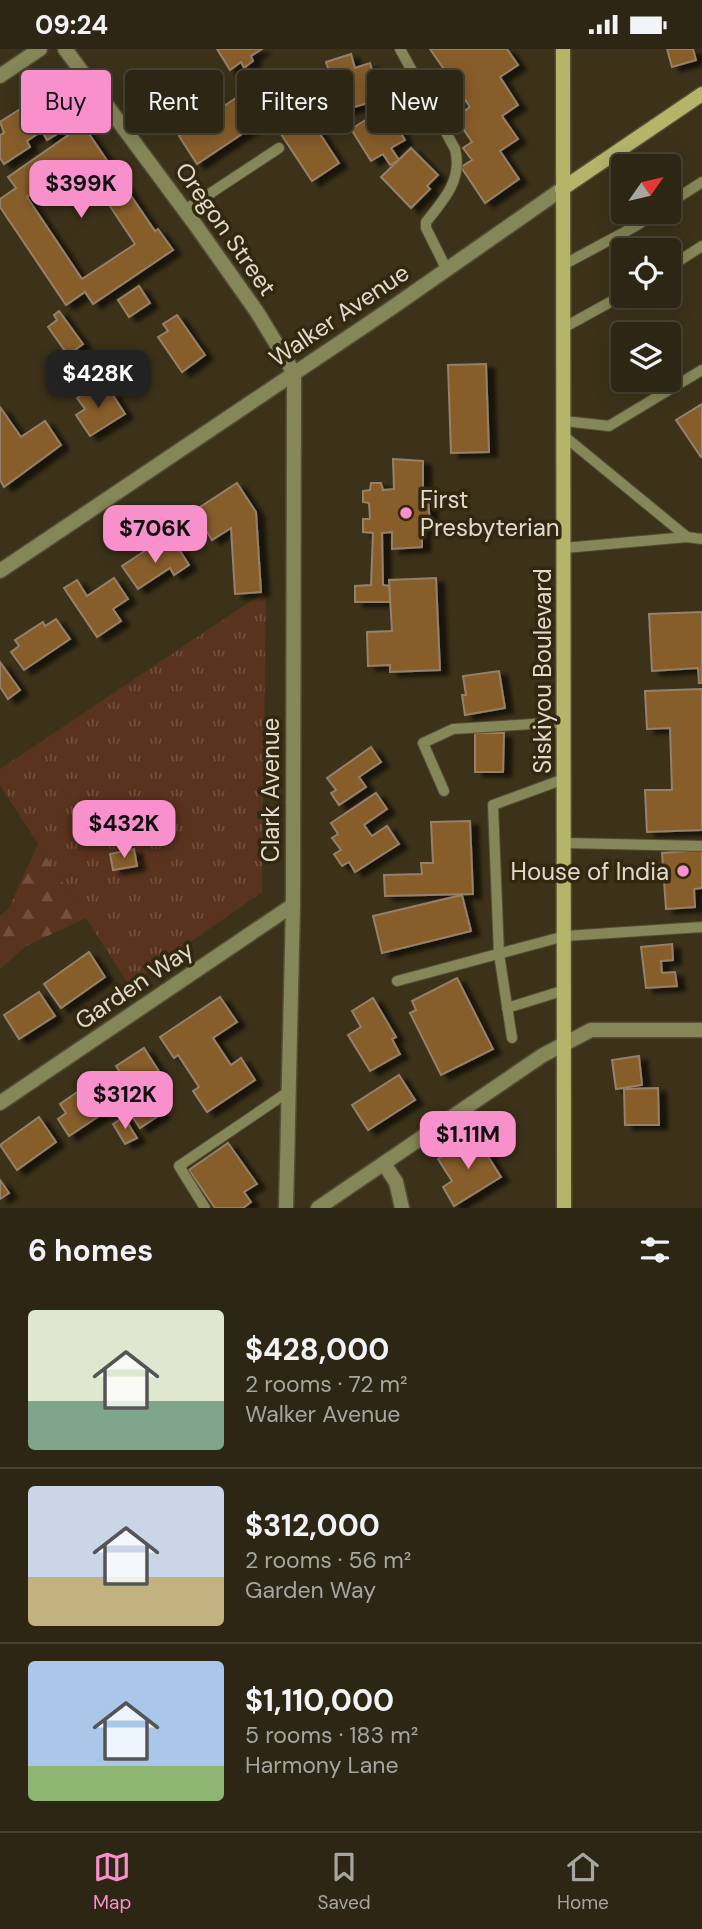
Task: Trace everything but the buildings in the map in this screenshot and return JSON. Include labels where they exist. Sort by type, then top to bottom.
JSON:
[{"type":"main road","name":"Siskiyou Boulevard","points":[[563,49],[564,1208]]},
{"type":"main road","name":"Walker Avenue","points":[[562,189],[702,94]]},
{"type":"street","points":[[0,76],[40,49]]},
{"type":"street","name":"Oregon Street","points":[[65,49],[185,210],[257,312],[294,373]]},
{"type":"street","name":"Walker Avenue","points":[[0,571],[447,270],[562,189]]},
{"type":"street","name":"Clark Avenue","points":[[286,1208],[293,905],[294,373]]},
{"type":"street","name":"Garden Way","points":[[0,1103],[293,905]]},
{"type":"street","points":[[318,1208],[564,1043],[591,1030],[702,1030]]},
{"type":"street","points":[[384,1164],[396,1182],[402,1208]]},
{"type":"lane","points":[[400,49],[455,149],[458,161],[452,189],[426,222],[426,228],[447,270]]},
{"type":"lane","points":[[185,210],[279,148]]},
{"type":"lane","points":[[681,196],[702,182]]},
{"type":"lane","points":[[563,265],[639,224]]},
{"type":"lane","points":[[681,260],[702,246]]},
{"type":"lane","points":[[565,327],[611,302]]},
{"type":"lane","points":[[564,429],[609,426],[702,370]]},
{"type":"lane","points":[[564,429],[687,537]]},
{"type":"lane","points":[[564,548],[687,537],[702,539]]},
{"type":"lane","points":[[444,791],[423,743],[453,729],[565,722]]},
{"type":"lane","points":[[512,1038],[499,954],[494,805],[564,779]]},
{"type":"lane","points":[[565,843],[702,846]]},
{"type":"lane","points":[[397,981],[565,936],[702,927]]},
{"type":"lane","points":[[507,1008],[565,990]]},
{"type":"lane","points":[[205,1208],[179,1166],[288,1092]]},
{"type":"green space","points":[[266,591],[262,892],[129,985],[0,785],[0,769]]},
{"type":"green space","points":[[38,844],[86,918],[26,946],[0,969],[0,916],[9,908]]},
{"type":"place","name":"First Presbyterian","points":[[406,513]]},
{"type":"place","name":"House of India","points":[[683,871]]}]
